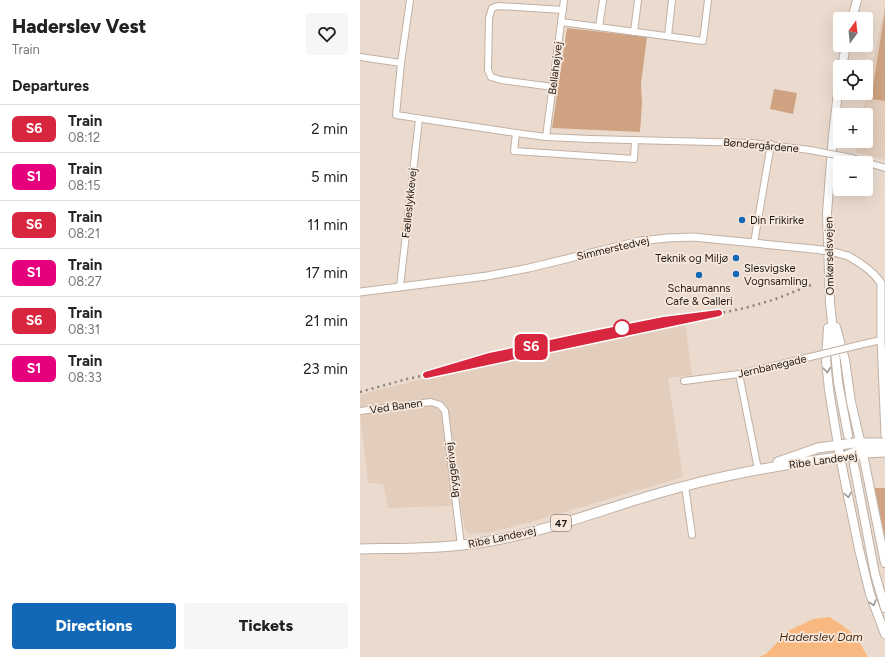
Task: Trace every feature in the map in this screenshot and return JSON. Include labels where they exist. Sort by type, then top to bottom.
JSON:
[{"type":"main road","points":[[854,12],[857,0]]},
{"type":"main road","name":"Omkørselsvejen","points":[[837,100],[827,213],[830,303],[838,382],[848,435]]},
{"type":"main road","points":[[830,303],[845,360],[851,402],[862,448],[885,563]]},
{"type":"main road","points":[[830,303],[826,360],[829,390],[839,451],[858,549],[870,594],[885,634]]},
{"type":"main road","name":"Ribe Landevej","points":[[758,469],[818,448],[839,451]]},
{"type":"main road","name":"Ribe Landevej","points":[[360,549],[461,546],[495,540],[528,533],[685,486],[758,469],[802,463],[839,451],[862,448]]},
{"type":"main road","points":[[854,465],[875,574],[885,608]]},
{"type":"street","points":[[360,57],[401,63],[410,0]]},
{"type":"street","name":"Bellahøjvej","points":[[546,137],[564,0]]},
{"type":"street","points":[[599,27],[603,0]]},
{"type":"street","points":[[634,32],[638,0]]},
{"type":"street","points":[[668,36],[672,0]]},
{"type":"street","points":[[561,22],[703,41],[708,0]]},
{"type":"street","points":[[553,88],[491,78],[488,70],[489,18],[492,8],[498,6],[563,10]]},
{"type":"street","name":"Bøndergårdene","points":[[401,63],[396,115],[546,137],[771,144],[852,158],[885,168]]},
{"type":"street","name":"Fælleslykkevej","points":[[400,287],[419,119]]},
{"type":"street","points":[[516,133],[514,151],[576,156],[634,159],[635,140]]},
{"type":"street","points":[[754,243],[771,144]]},
{"type":"street","name":"Simmerstedvej","points":[[360,292],[487,276],[529,268],[643,240],[693,237],[813,249],[848,256],[864,266],[883,284]]},
{"type":"street","points":[[883,284],[881,340],[885,435]]},
{"type":"street","name":"Jernbanegade","points":[[684,381],[739,374],[881,340]]},
{"type":"street","points":[[739,374],[758,469]]},
{"type":"street","name":"Ved Banen","points":[[360,411],[431,402]]},
{"type":"street","name":"Bryggerivej","points":[[431,402],[440,405],[445,411],[461,546]]},
{"type":"street","points":[[862,448],[885,442]]},
{"type":"street","points":[[862,448],[885,448]]},
{"type":"street","points":[[862,448],[885,453]]},
{"type":"street","points":[[685,486],[692,535]]},
{"type":"shaded area","points":[[885,3],[885,160],[855,152],[856,148],[873,148],[873,108],[863,108],[865,100],[873,100],[873,61]]},
{"type":"shaded area","points":[[885,11],[885,101],[873,99],[873,86]]},
{"type":"shaded area","points":[[567,28],[647,37],[641,84],[642,104],[640,132],[552,128]]},
{"type":"shaded area","points":[[774,89],[797,93],[793,114],[770,109]]},
{"type":"shaded area","points":[[685,322],[692,375],[668,378],[683,477],[528,523],[491,532],[469,534],[465,529],[460,503],[448,506],[388,508],[383,484],[368,483],[360,415],[402,408],[401,402],[360,408],[360,395],[448,373],[505,362]]},
{"type":"shaded area","points":[[874,488],[885,488],[885,538]]},
{"type":"water","name":"Haderslev Dam","points":[[829,617],[852,633],[868,657],[759,657],[766,654],[788,631],[813,619]]},
{"type":"tunnel","points":[[848,435],[854,465]]},
{"type":"railway","points":[[360,392],[407,379],[745,308],[773,300],[811,285]]},
{"type":"train","name":"S6","points":[[520,355],[426,375],[490,356],[579,337],[664,320],[719,313],[535,352]]},
{"type":"place","name":"Din Frikirke","points":[[742,220]]},
{"type":"place","name":"Teknik og Miljø","points":[[736,258]]},
{"type":"place","name":"Slesvigske Vognsamling","points":[[736,274]]},
{"type":"place","name":"Schaumanns Cafe & Galleri","points":[[699,275]]}]
